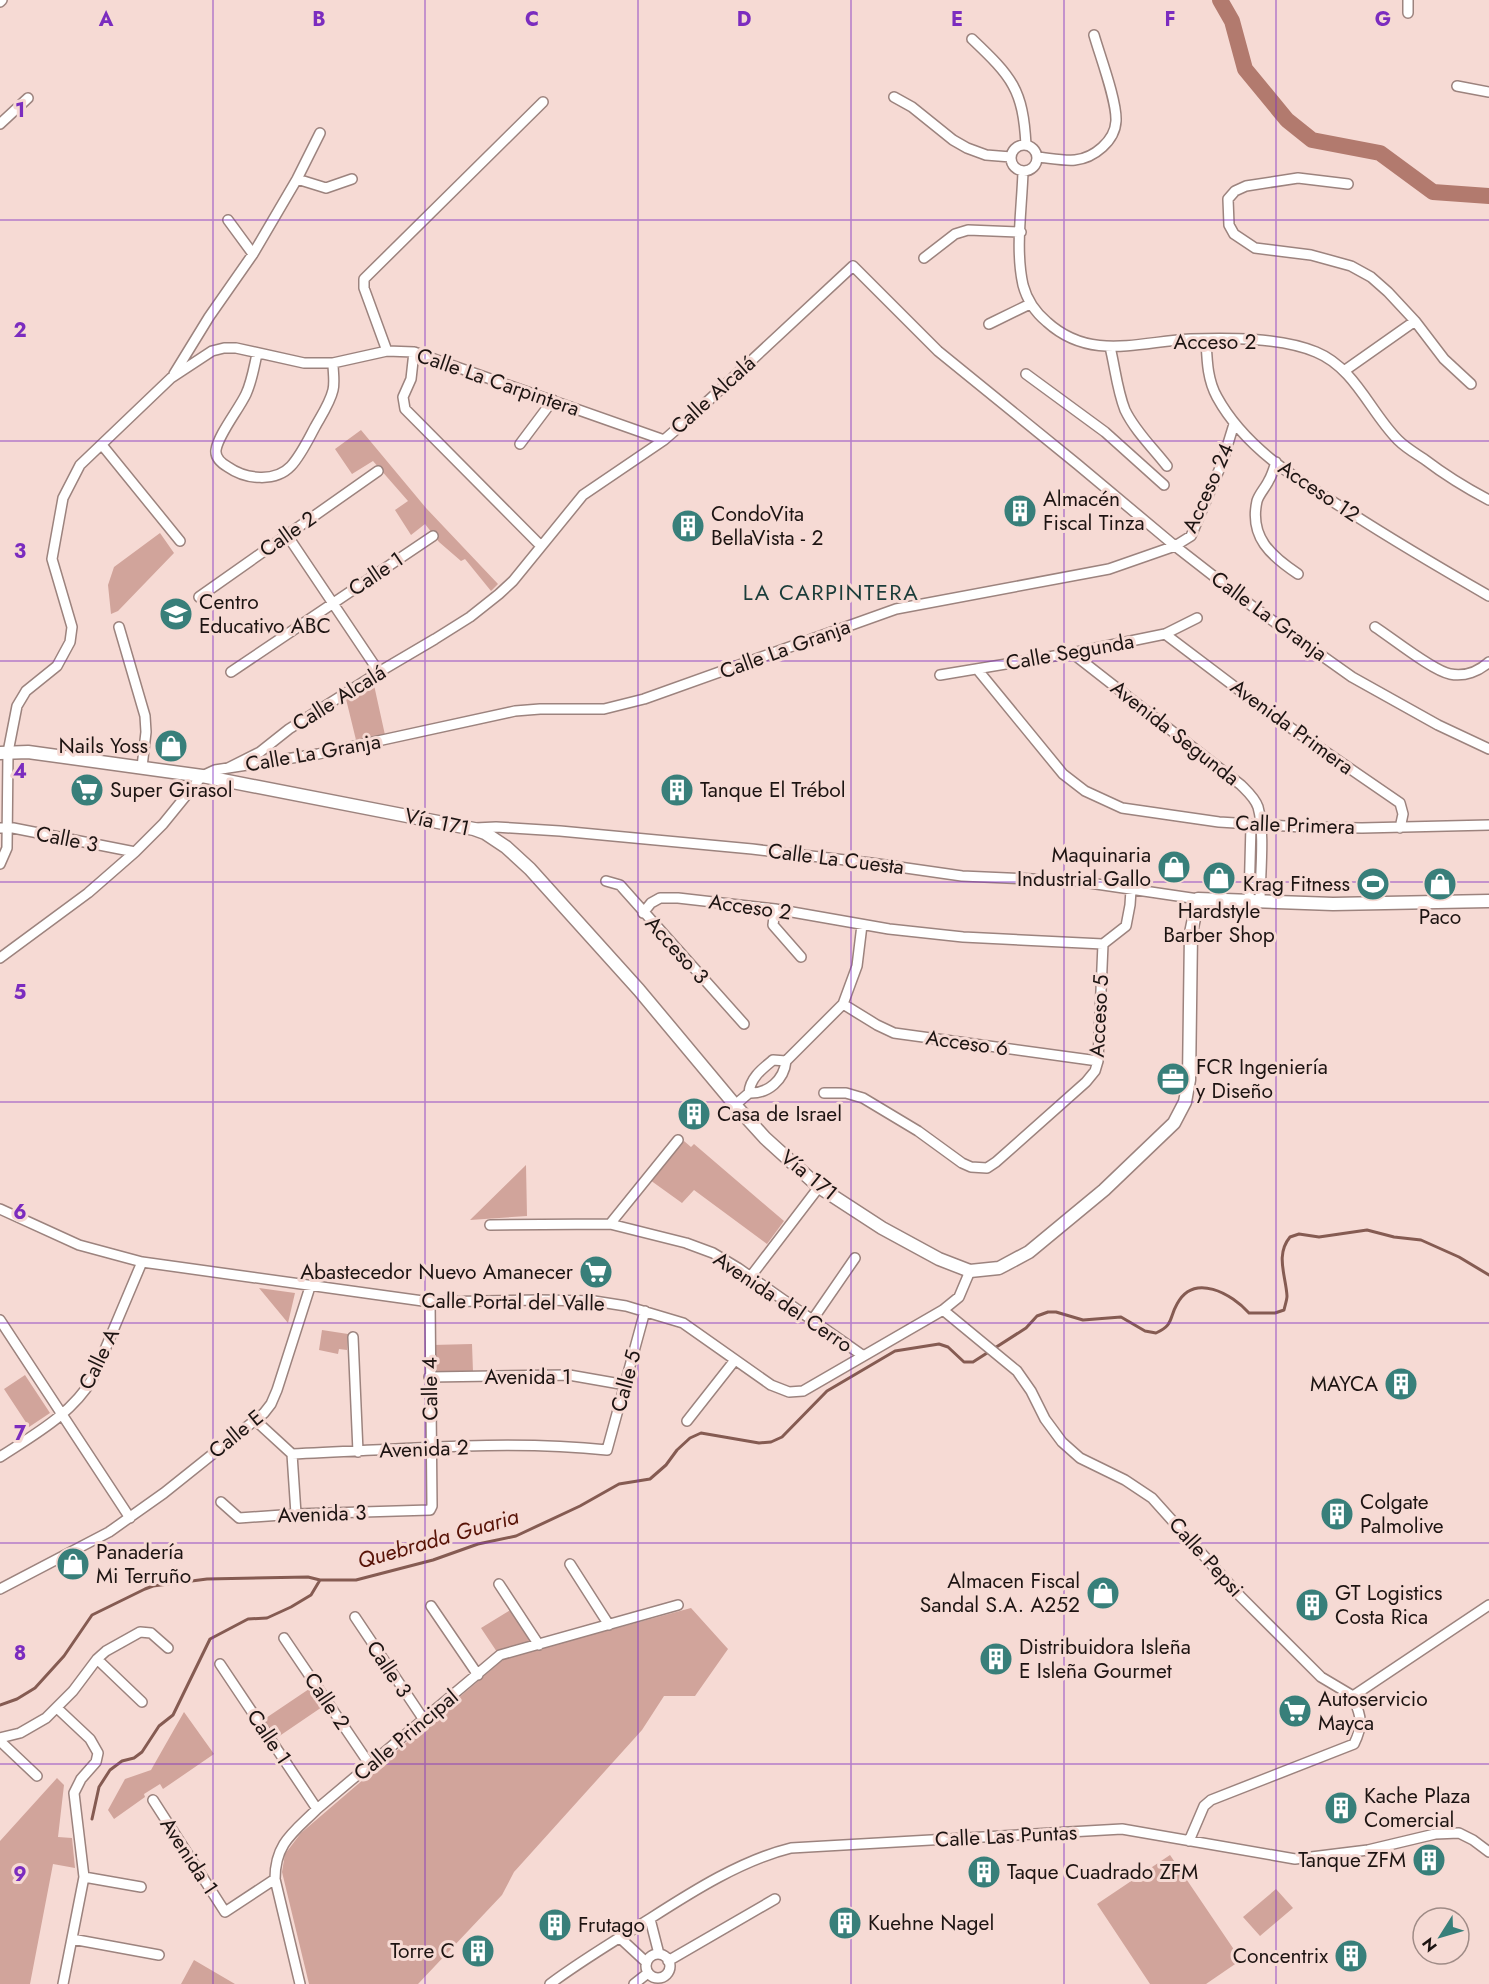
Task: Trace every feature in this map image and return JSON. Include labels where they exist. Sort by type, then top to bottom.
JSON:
[{"type":"main road","name":"Vía 171","points":[[4,752],[28,752],[202,776],[485,833],[506,847],[530,869],[639,990],[765,1138],[819,1186],[882,1228],[929,1254],[970,1270],[999,1268],[1029,1252],[1104,1190],[1174,1123],[1185,1102],[1189,1080],[1191,933],[1198,899]]},
{"type":"main road","points":[[1198,899],[1333,904],[1489,901]]},
{"type":"street","points":[[1408,0],[1408,13]]},
{"type":"street","points":[[1037,157],[1074,160],[1087,157],[1100,150],[1111,136],[1116,123],[1115,109],[1094,35]]},
{"type":"street","points":[[972,39],[1009,78],[1020,96],[1026,145]]},
{"type":"street","points":[[1457,86],[1489,92]]},
{"type":"street","points":[[894,97],[912,107],[953,140],[967,148],[986,156],[1011,157]]},
{"type":"street","points":[[0,124],[28,98]]},
{"type":"street","points":[[387,351],[364,288],[364,279],[543,102]]},
{"type":"street","points":[[171,378],[208,317],[253,254],[297,179],[320,133]]},
{"type":"street","points":[[1026,145],[1034,149],[1037,157],[1035,166],[1023,171],[1013,165],[1011,157],[1017,147],[1026,145]]},
{"type":"street","name":"Acceso 2","points":[[1023,171],[1021,232],[1023,285],[1030,304],[1057,331],[1087,345],[1110,346],[1206,339],[1292,344],[1315,351],[1332,360],[1344,371],[1400,442],[1459,485],[1489,500]]},
{"type":"street","points":[[1348,184],[1298,178],[1246,186],[1235,191],[1228,199],[1229,225],[1234,234],[1255,248],[1311,255],[1351,266],[1371,277],[1389,292],[1444,359],[1471,384]]},
{"type":"street","points":[[297,179],[326,189],[352,179]]},
{"type":"street","points":[[228,220],[253,254]]},
{"type":"street","points":[[924,258],[956,234],[968,230],[1021,232]]},
{"type":"street","name":"Calle Alcalá","points":[[228,768],[260,752],[275,739],[477,611],[513,581],[583,495],[664,440],[853,266],[938,351],[1175,546]]},
{"type":"street","points":[[989,324],[1030,304]]},
{"type":"street","points":[[1344,371],[1415,321]]},
{"type":"street","name":"Acceso 12","points":[[1206,339],[1210,381],[1216,396],[1234,424],[1256,447],[1324,496],[1399,544],[1489,596]]},
{"type":"street","points":[[1110,346],[1119,393],[1126,411],[1167,466]]},
{"type":"street","name":"Calle La Carpintera","points":[[4,752],[17,706],[26,691],[57,666],[70,642],[72,627],[52,559],[63,498],[80,465],[171,378],[212,351],[236,348],[304,363],[333,363],[387,351],[414,352],[664,440]]},
{"type":"street","points":[[414,352],[411,379],[403,402],[405,409],[541,546]]},
{"type":"street","points":[[257,354],[246,395],[219,440],[216,451],[218,459],[230,469],[246,477],[256,478],[282,472],[291,467],[334,389],[333,363]]},
{"type":"street","points":[[1026,374],[1105,432],[1164,485]]},
{"type":"street","points":[[520,444],[553,400]]},
{"type":"street","name":"Acceso 24","points":[[1175,546],[1191,536],[1222,463],[1234,424]]},
{"type":"street","points":[[102,445],[180,541]]},
{"type":"street","points":[[1145,466],[1156,453]]},
{"type":"street","points":[[1276,462],[1258,499],[1256,521],[1262,542],[1274,558],[1298,574]]},
{"type":"street","name":"Calle 2","points":[[199,597],[378,471]]},
{"type":"street","points":[[287,535],[379,672]]},
{"type":"street","name":"Calle 1","points":[[231,672],[433,536]]},
{"type":"street","name":"Calle La Granja","points":[[202,776],[215,770],[330,752],[514,711],[603,709],[644,699],[896,609],[1109,569],[1175,546],[1252,606],[1352,677],[1438,725],[1489,749]]},
{"type":"street","name":"Calle Segunda","points":[[940,675],[1072,653],[1165,634],[1197,618]]},
{"type":"street","points":[[119,627],[145,716],[146,732],[142,767]]},
{"type":"street","points":[[1376,627],[1437,668],[1450,674],[1479,671],[1489,662]]},
{"type":"street","name":"Avenida Primera","points":[[1165,634],[1272,715],[1400,803],[1404,814],[1400,828]]},
{"type":"street","name":"Avenida Segunda","points":[[1072,653],[1241,785],[1257,805],[1256,825]]},
{"type":"street","name":"Calle Primera","points":[[976,669],[1064,774],[1085,791],[1103,801],[1132,811],[1256,825],[1400,828],[1489,825]]},
{"type":"street","points":[[275,739],[274,753],[281,760]]},
{"type":"street","points":[[0,864],[7,848],[4,828],[4,752]]},
{"type":"street","points":[[0,958],[88,893],[135,852],[163,824],[202,776]]},
{"type":"street","points":[[1255,901],[1256,825]]},
{"type":"street","name":"Calle La Cuesta","points":[[474,829],[496,827],[560,831],[752,849],[872,862],[962,876],[1076,881],[1198,899]]},
{"type":"street","name":"Calle 3","points":[[4,828],[135,852]]},
{"type":"street","name":"Acceso 3","points":[[606,881],[620,885],[744,1024]]},
{"type":"street","points":[[1103,944],[1126,926],[1131,890]]},
{"type":"street","name":"Acceso 2","points":[[643,913],[651,903],[660,898],[670,897],[775,909],[862,925]]},
{"type":"street","points":[[775,909],[773,925],[801,957]]},
{"type":"street","points":[[735,1105],[749,1093],[759,1093],[775,1083],[785,1072],[786,1061],[843,1004],[857,966],[862,925]]},
{"type":"street","name":"Acceso 5","points":[[824,1093],[846,1093],[863,1098],[918,1131],[962,1162],[971,1167],[987,1168],[1086,1082],[1095,1071],[1098,1061],[1103,944],[963,937],[862,925]]},
{"type":"street","name":"Acceso 6","points":[[843,1004],[894,1033],[1098,1061]]},
{"type":"street","points":[[749,1093],[749,1084],[761,1070],[773,1060],[786,1061]]},
{"type":"street","points":[[610,1224],[678,1140]]},
{"type":"street","points":[[751,1276],[819,1186]]},
{"type":"street","name":"Calle Portal del Valle","points":[[0,1209],[79,1245],[142,1262],[430,1302],[594,1301],[645,1311],[683,1323],[771,1385],[789,1392],[803,1391],[943,1310],[959,1297],[970,1270]]},
{"type":"street","name":"Avenida del Cerro","points":[[490,1225],[610,1224],[695,1246],[713,1253],[751,1276],[862,1355]]},
{"type":"street","points":[[813,1319],[855,1258]]},
{"type":"street","name":"Calle A","points":[[0,1457],[63,1414],[78,1400],[93,1378],[142,1262]]},
{"type":"street","name":"Calle E","points":[[0,1589],[109,1532],[130,1518],[264,1413],[274,1397],[310,1287]]},
{"type":"street","name":"Calle 4","points":[[430,1302],[432,1506],[430,1510]]},
{"type":"street","name":"Calle Pepsi","points":[[943,1310],[1017,1371],[1031,1391],[1045,1419],[1062,1442],[1080,1458],[1125,1480],[1152,1498],[1240,1596],[1321,1677],[1353,1696]]},
{"type":"street","name":"Calle 5","points":[[607,1450],[645,1311]]},
{"type":"street","points":[[0,1320],[130,1518]]},
{"type":"street","points":[[353,1337],[358,1452]]},
{"type":"street","points":[[687,1420],[735,1360]]},
{"type":"street","name":"Avenida 1","points":[[429,1377],[569,1375],[626,1385]]},
{"type":"street","points":[[255,1419],[292,1454],[296,1514]]},
{"type":"street","name":"Avenida 2","points":[[292,1454],[559,1446],[607,1450]]},
{"type":"street","name":"Avenida 3","points":[[221,1502],[239,1518],[430,1510]]},
{"type":"street","points":[[570,1564],[609,1625]]},
{"type":"street","points":[[499,1584],[539,1644]]},
{"type":"street","name":"Calle Principal","points":[[300,1984],[275,1879],[275,1864],[280,1849],[318,1809],[500,1655],[678,1605]]},
{"type":"street","points":[[1189,1841],[1204,1806],[1211,1800],[1354,1744],[1360,1730],[1361,1717],[1353,1696],[1489,1605]]},
{"type":"street","points":[[431,1606],[477,1675]]},
{"type":"street","name":"Calle 3","points":[[355,1617],[423,1720]]},
{"type":"street","points":[[37,1776],[0,1740],[33,1727],[57,1708],[97,1659],[111,1647],[145,1631],[151,1633],[168,1648]]},
{"type":"street","name":"Calle 2","points":[[284,1638],[370,1765]]},
{"type":"street","points":[[97,1659],[142,1702]]},
{"type":"street","name":"Calle 1","points":[[220,1664],[318,1809]]},
{"type":"street","points":[[57,1708],[90,1740],[98,1753],[96,1762],[81,1779],[75,1792],[84,1877],[63,1984]]},
{"type":"street","points":[[14,1754],[13,1743],[20,1733]]},
{"type":"street","name":"Avenida 1","points":[[153,1800],[225,1912],[275,1879]]},
{"type":"street","name":"Calle Las Puntas","points":[[550,1984],[584,1958],[690,1892],[769,1855],[791,1848],[1122,1829],[1295,1858],[1368,1850],[1435,1834],[1459,1833],[1489,1852]]},
{"type":"street","points":[[84,1877],[141,1887]]},
{"type":"street","points":[[668,1960],[775,1899]]},
{"type":"street","points":[[619,1937],[646,1962],[648,1973],[666,1981],[670,1968],[668,1960],[659,1954],[650,1919]]},
{"type":"street","points":[[72,1939],[159,1955]]},
{"type":"street","points":[[646,1962],[651,1956],[659,1954]]},
{"type":"street","points":[[634,1984],[648,1973]]},
{"type":"shaded area","points":[[361,430],[426,508],[498,584],[491,591],[465,559],[461,561],[439,542],[425,524],[411,535],[395,510],[408,501],[373,461],[352,474],[335,449]]},
{"type":"shaded area","points":[[160,533],[174,553],[118,611],[111,614],[108,585],[114,567]]},
{"type":"shaded area","points":[[374,685],[385,735],[356,740],[346,699]]},
{"type":"shaded area","points":[[684,1141],[691,1147],[694,1144],[784,1221],[767,1244],[694,1190],[682,1203],[650,1180]]},
{"type":"shaded area","points":[[526,1165],[527,1216],[470,1220]]},
{"type":"shaded area","points":[[259,1288],[295,1293],[288,1323]]},
{"type":"shaded area","points":[[322,1330],[348,1334],[347,1350],[339,1349],[338,1354],[319,1350]]},
{"type":"shaded area","points":[[472,1344],[473,1372],[433,1373],[432,1345]]},
{"type":"shaded area","points":[[25,1375],[50,1413],[29,1427],[4,1389]]},
{"type":"shaded area","points":[[691,1608],[728,1649],[695,1696],[664,1696],[642,1730],[514,1872],[502,1895],[418,1984],[309,1984],[282,1872],[285,1854],[301,1833],[505,1658]]},
{"type":"shaded area","points":[[512,1609],[533,1642],[497,1652],[481,1628]]},
{"type":"shaded area","points":[[312,1687],[325,1705],[275,1739],[263,1720]]},
{"type":"shaded area","points":[[184,1712],[214,1754],[163,1789],[160,1784],[144,1794],[145,1797],[114,1819],[108,1810],[125,1779],[151,1770]]},
{"type":"shaded area","points":[[57,1778],[64,1785],[58,1837],[72,1838],[75,1868],[53,1864],[30,1984],[0,1984],[0,1841]]},
{"type":"shaded area","points":[[1170,1855],[1241,1960],[1206,1984],[1150,1984],[1097,1904]]},
{"type":"shaded area","points":[[1276,1889],[1293,1908],[1260,1936],[1243,1917]]},
{"type":"shaded area","points":[[194,1960],[235,1984],[181,1984]]},
{"type":"waterway","points":[[1220,0],[1232,21],[1245,69],[1287,120],[1312,140],[1380,153],[1433,192],[1489,196]]},
{"type":"waterway","name":"Quebrada Guaria","points":[[0,1705],[17,1699],[35,1688],[64,1656],[92,1615],[145,1589],[207,1579],[308,1577],[320,1580],[356,1580],[433,1560],[478,1544],[516,1536],[580,1506],[619,1484],[650,1479],[690,1438],[701,1433],[759,1443],[771,1442],[782,1437],[827,1391],[895,1351],[939,1344],[948,1347],[964,1362],[973,1362],[1026,1328],[1037,1316],[1048,1312],[1083,1320],[1121,1317],[1145,1331],[1156,1333],[1166,1327],[1184,1294],[1193,1289],[1213,1289],[1223,1293],[1249,1313],[1275,1313],[1284,1310],[1287,1296],[1282,1266],[1283,1251],[1290,1237],[1299,1234],[1319,1237],[1367,1230],[1394,1237],[1421,1240],[1459,1257],[1489,1275]]},
{"type":"waterway","points":[[92,1819],[99,1787],[110,1770],[122,1761],[134,1758],[142,1752],[159,1726],[173,1715],[210,1639],[248,1619],[267,1618],[291,1607],[311,1595],[320,1580]]},
{"type":"place","name":"Almacén Fiscal Tinza","points":[[1020,511]]},
{"type":"place","name":"CondoVita BellaVista - 2","points":[[688,526]]},
{"type":"place","name":"Centro Educativo ABC","points":[[176,614]]},
{"type":"place","name":"Nails Yoss","points":[[171,746]]},
{"type":"place","name":"Super Girasol","points":[[87,790]]},
{"type":"place","name":"Tanque El Trébol","points":[[677,790]]},
{"type":"place","name":"Maquinaria Industrial Gallo","points":[[1174,867]]},
{"type":"place","name":"Hardstyle Barber Shop","points":[[1219,878]]},
{"type":"place","name":"Krag Fitness","points":[[1373,884]]},
{"type":"place","name":"Paco","points":[[1440,884]]},
{"type":"place","name":"FCR Ingeniería y Diseño","points":[[1173,1079]]},
{"type":"place","name":"Casa de Israel","points":[[694,1114]]},
{"type":"place","name":"Abastecedor Nuevo Amanecer","points":[[596,1272]]},
{"type":"place","name":"MAYCA","points":[[1401,1384]]},
{"type":"place","name":"Colgate Palmolive","points":[[1337,1514]]},
{"type":"place","name":"Panadería Mi Terruño","points":[[73,1564]]},
{"type":"place","name":"Almacen Fiscal Sandal S.A. A252","points":[[1103,1593]]},
{"type":"place","name":"GT Logistics Costa Rica","points":[[1312,1605]]},
{"type":"place","name":"Distribuidora Isleña E Isleña Gourmet","points":[[996,1659]]},
{"type":"place","name":"Autoservicio Mayca","points":[[1295,1711]]},
{"type":"place","name":"Kache Plaza Comercial","points":[[1341,1808]]},
{"type":"place","name":"Tanque ZFM","points":[[1429,1860]]},
{"type":"place","name":"Taque Cuadrado ZFM","points":[[984,1872]]},
{"type":"place","name":"Kuehne Nagel","points":[[845,1923]]},
{"type":"place","name":"Frutago","points":[[555,1925]]},
{"type":"place","name":"Torre C","points":[[478,1951]]},
{"type":"place","name":"Concentrix","points":[[1351,1956]]},
{"type":"district","name":"LA CARPINTERA","points":[[831,592]]}]
